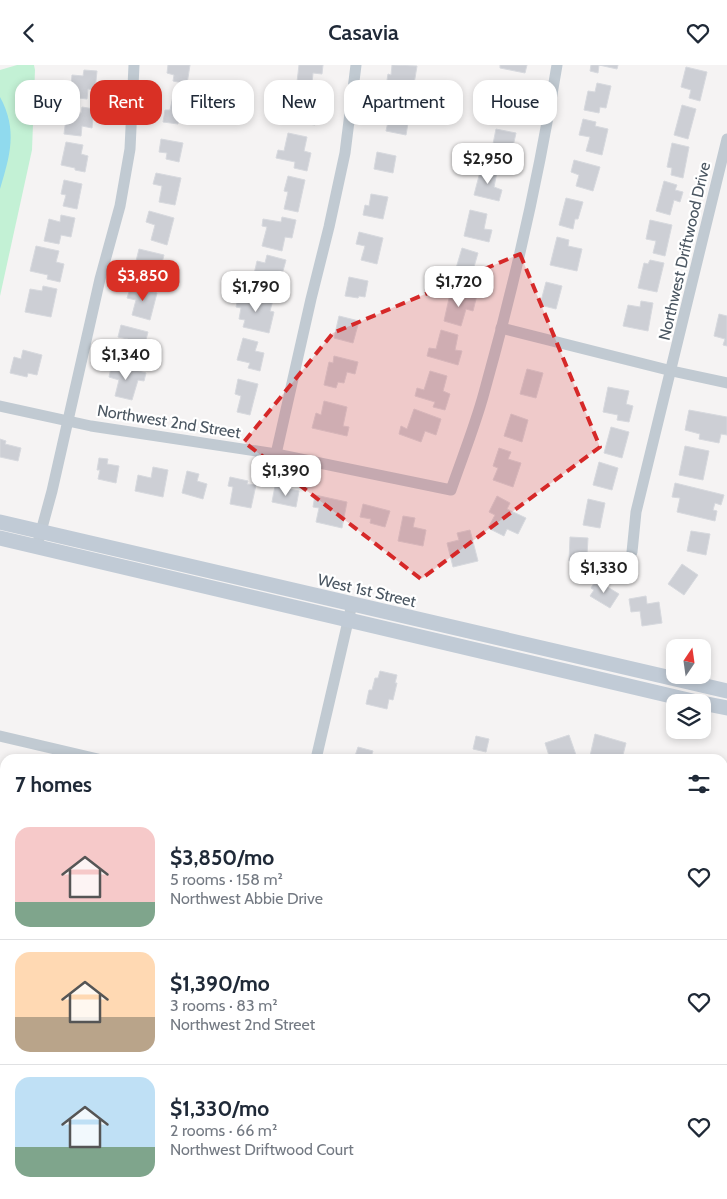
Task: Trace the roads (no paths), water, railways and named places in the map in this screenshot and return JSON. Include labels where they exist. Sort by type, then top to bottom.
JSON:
[{"type":"main road","name":"West 1st Street","points":[[0,521],[39,539],[349,620],[666,695]]},
{"type":"main road","name":"West 1st Street","points":[[0,538],[39,539],[352,604],[727,691]]},
{"type":"main road","name":"West 1st Street","points":[[711,705],[727,708]]},
{"type":"street","points":[[39,539],[52,491],[100,279],[120,206],[130,149],[134,65]]},
{"type":"street","points":[[276,454],[311,299],[330,227],[343,162],[356,65]]},
{"type":"street","points":[[557,65],[545,139],[501,328],[727,383]]},
{"type":"street","name":"Northwest Driftwood Drive","points":[[632,552],[636,512],[672,371],[727,139]]},
{"type":"street","name":"Northwest 2nd Street","points":[[0,405],[67,422],[276,454],[451,490],[483,395],[501,328]]},
{"type":"street","points":[[317,754],[352,604]]},
{"type":"street","points":[[0,736],[77,754]]},
{"type":"water","points":[[0,97],[6,109],[11,132],[7,165],[0,189]]}]
